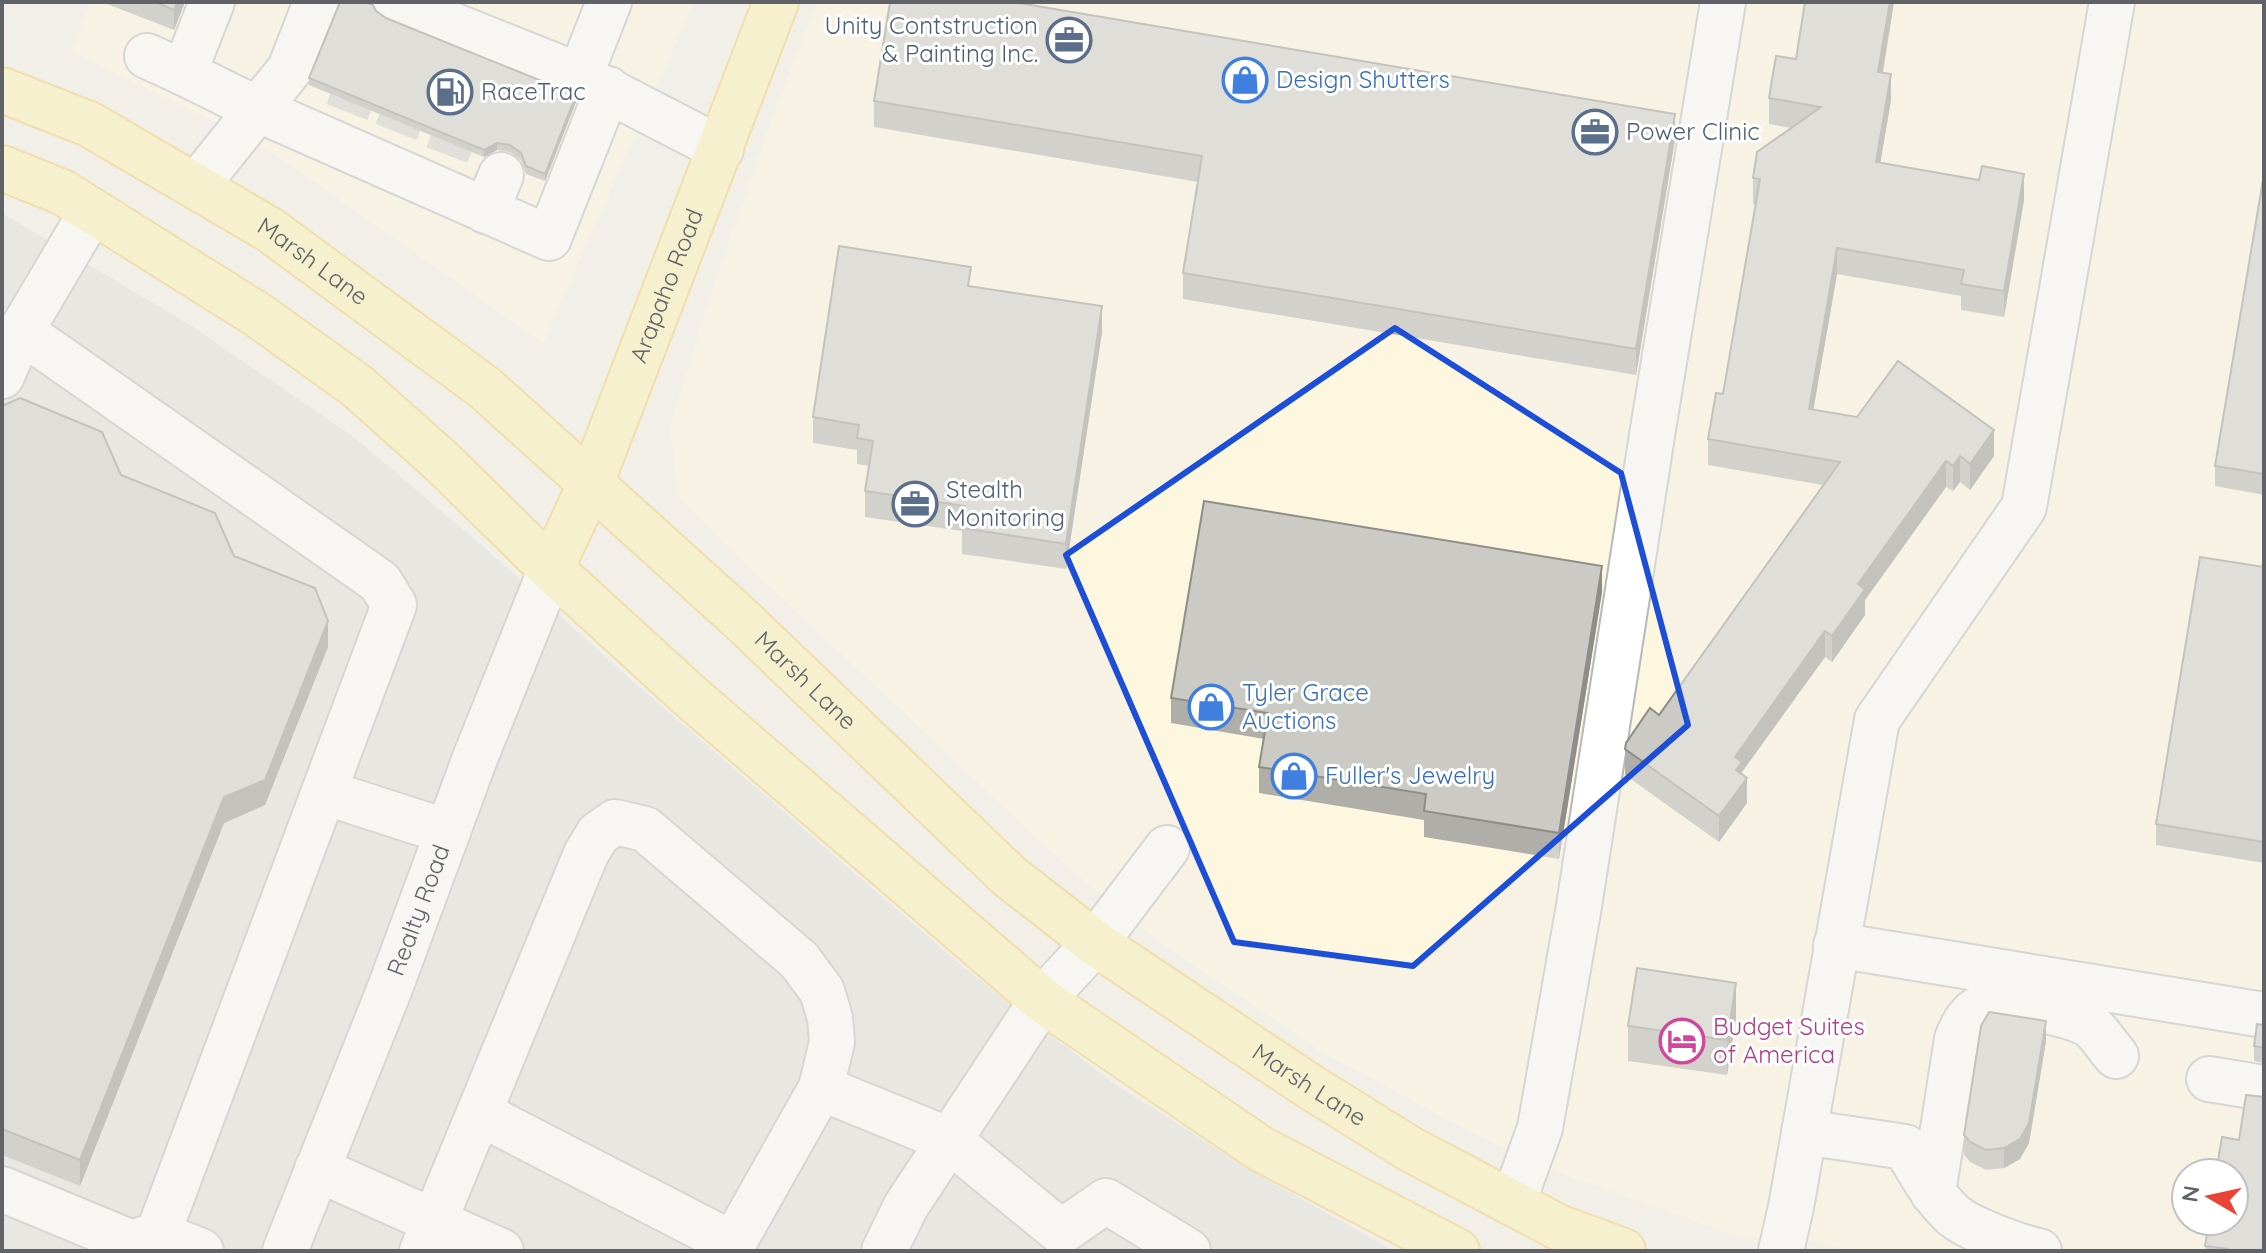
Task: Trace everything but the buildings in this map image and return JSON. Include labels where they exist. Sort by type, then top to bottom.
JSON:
[{"type":"main road","name":"Arapaho Road","points":[[551,569],[591,483],[776,2]]},
{"type":"main road","name":"Marsh Lane","points":[[2,90],[89,124],[270,230],[485,388],[742,620],[1009,876],[1095,943],[1309,1086],[1410,1149],[1558,1227],[1623,1251]]},
{"type":"main road","points":[[2,168],[62,192],[258,315],[357,386],[690,696],[1042,1000],[1261,1149],[1457,1251]]},
{"type":"street","points":[[212,2],[165,65],[259,110],[340,127],[494,193],[549,238],[568,78],[609,2]]},
{"type":"street","points":[[196,186],[290,69],[316,2]]},
{"type":"street","points":[[1513,1203],[1540,1128],[1579,906],[1723,2]]},
{"type":"street","points":[[1781,1251],[1877,720],[2024,507],[2112,2]]},
{"type":"street","points":[[389,8],[487,50],[568,78],[721,149]]},
{"type":"street","points":[[2,376],[21,331],[92,211]]},
{"type":"street","points":[[21,331],[380,582],[394,605],[158,1234]]},
{"type":"street","name":"Realty Road","points":[[285,1251],[551,569]]},
{"type":"street","points":[[324,792],[448,832]]},
{"type":"street","points":[[428,1236],[586,854],[598,834],[615,822],[645,829],[799,960],[822,991],[830,1018],[832,1042],[821,1088],[733,1244],[479,1113]]},
{"type":"street","points":[[884,1251],[906,1206],[1042,1000],[1095,943],[1167,848]]},
{"type":"street","points":[[1836,945],[2264,1015]]},
{"type":"street","points":[[1933,1193],[1957,1039],[1964,1023],[1980,1007],[2004,1004],[2056,1012],[2090,1025],[2116,1056]]},
{"type":"street","points":[[2209,1079],[2264,1088]]},
{"type":"street","points":[[821,1088],[949,1140],[1056,1242],[1106,1201],[1188,1251]]},
{"type":"street","points":[[1804,1132],[1905,1147],[1933,1193],[1954,1217],[2024,1248],[2039,1251]]},
{"type":"street","points":[[317,1169],[428,1236],[501,1251]]},
{"type":"street","points":[[2,1189],[132,1243],[158,1234],[201,1251]]},
{"type":"highlighted area","points":[[1395,328],[1621,473],[1688,725],[1413,966],[1234,942],[1066,555]]},
{"type":"shaded area","points":[[90,2],[694,2],[543,343],[262,145],[72,51]]},
{"type":"shaded area","points":[[817,2],[2264,2],[2264,1251],[1852,1251],[1804,1239],[1736,1236],[1549,1169],[1475,1134],[1322,1052],[1163,944],[1070,869],[732,551],[678,496],[670,427],[712,291],[774,113]]},
{"type":"shaded area","points":[[2,213],[190,325],[355,438],[962,966],[1113,1083],[1259,1175],[1394,1251],[2,1251]]},
{"type":"tunnel","points":[[347,112],[372,48]]},
{"type":"tunnel","points":[[396,132],[422,67]]},
{"type":"tunnel","points":[[447,155],[472,89]]},
{"type":"place","name":"Unity Contstruction & Painting Inc.","points":[[1069,40]]},
{"type":"place","name":"Design Shutters","points":[[1245,80]]},
{"type":"place","name":"RaceTrac","points":[[450,92]]},
{"type":"place","name":"Power Clinic","points":[[1595,132]]},
{"type":"place","name":"Stealth Monitoring","points":[[915,504]]},
{"type":"place","name":"Tyler Grace Auctions","points":[[1211,707]]},
{"type":"place","name":"Fuller's Jewelry","points":[[1294,776]]},
{"type":"place","name":"Budget Suites of America","points":[[1682,1041]]}]
